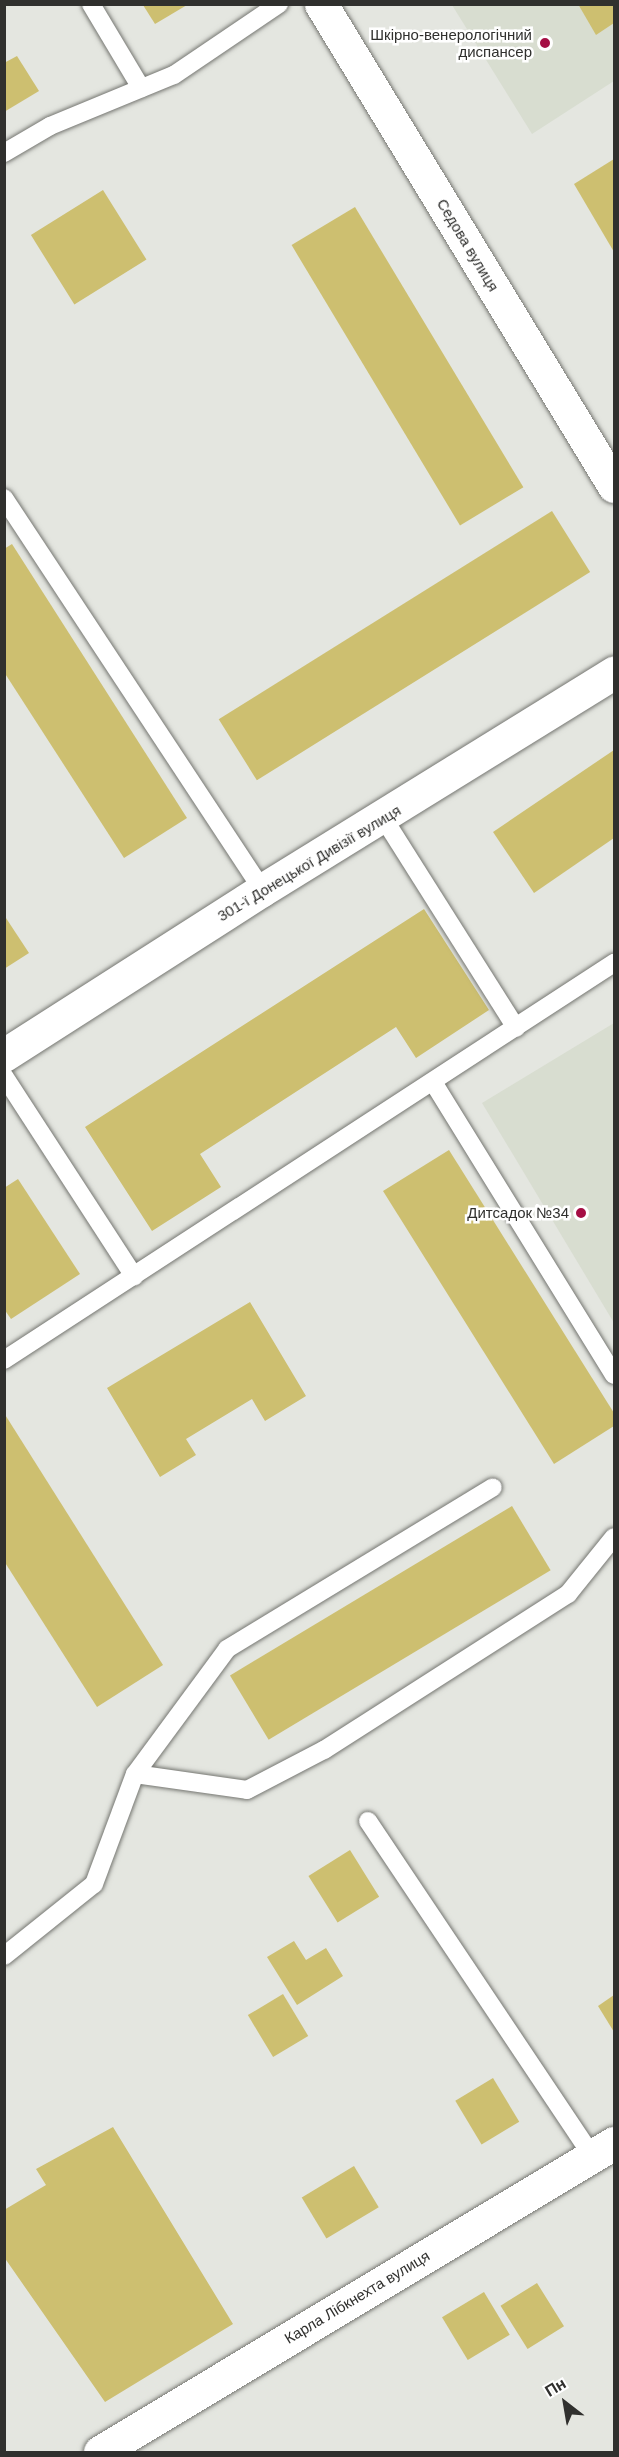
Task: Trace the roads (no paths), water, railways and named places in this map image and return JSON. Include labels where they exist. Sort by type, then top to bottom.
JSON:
[{"type":"street","name":"Седова вулиця","points":[[321,4],[615,486]]},
{"type":"street","name":"301-ї Донецької Дивізії вулиця","points":[[4,1056],[262,890],[384,819],[615,673]]},
{"type":"street","name":"Карла Лібкнехта вулиця","points":[[100,2452],[604,2150]]},
{"type":"lane","points":[[91,4],[141,88]]},
{"type":"lane","points":[[4,153],[50,126],[174,75],[279,4]]},
{"type":"lane","points":[[4,498],[262,890]]},
{"type":"lane","points":[[384,819],[516,1029]]},
{"type":"lane","points":[[4,1360],[615,963]]},
{"type":"lane","points":[[4,1076],[134,1276]]},
{"type":"lane","points":[[433,1082],[615,1375]]},
{"type":"lane","points":[[4,1956],[94,1884],[135,1774],[227,1649],[493,1487]]},
{"type":"lane","points":[[135,1774],[248,1790],[324,1750],[568,1594],[615,1537]]},
{"type":"lane","points":[[368,1821],[604,2150]]},
{"type":"place","name":"Шкірно-венерологічний диспансер","points":[[545,43]]},
{"type":"place","name":"Дитсадок №34","points":[[581,1213]]}]
